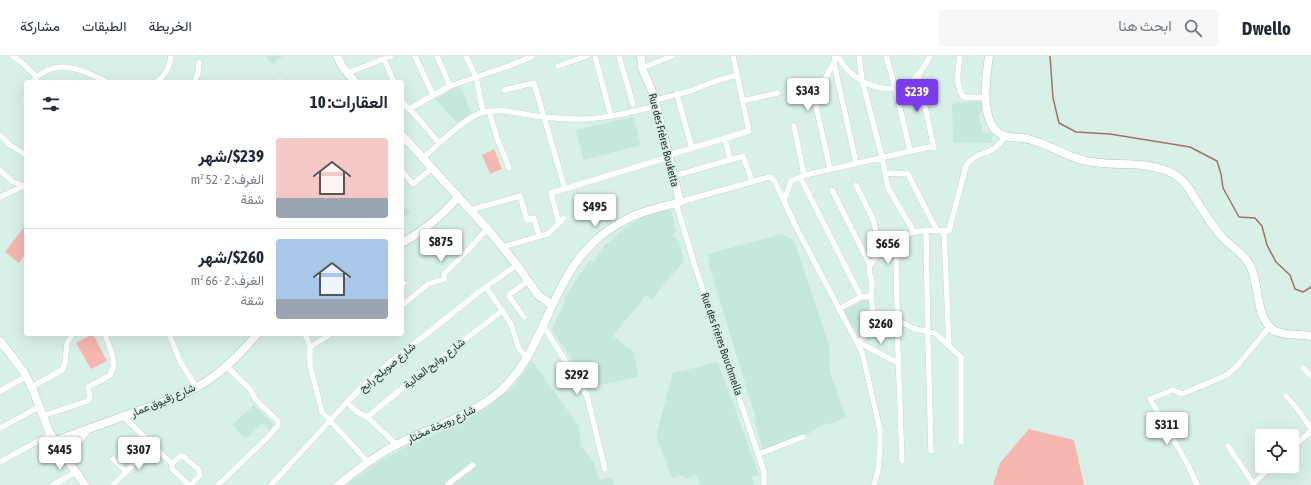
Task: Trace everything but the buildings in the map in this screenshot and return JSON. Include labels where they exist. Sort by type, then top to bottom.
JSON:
[{"type":"main road","points":[[337,56],[353,80]]},
{"type":"main road","name":"Rue des Frères Bouketta","points":[[641,56],[642,68],[656,103],[674,176],[678,202]]},
{"type":"main road","points":[[989,56],[986,98],[991,125],[995,130],[1005,136],[1025,138],[1082,160],[1156,168],[1178,176],[1187,186],[1224,239],[1249,263],[1254,276],[1265,322],[1276,331],[1282,333],[1311,336]]},
{"type":"main road","points":[[404,137],[487,229],[517,265],[538,295],[552,305]]},
{"type":"main road","points":[[404,242],[425,229],[443,214],[458,197]]},
{"type":"main road","name":"شارع رويخة مختار","points":[[338,485],[368,462],[397,445],[470,412],[492,397],[509,382],[521,368],[571,269],[600,236],[631,217],[678,202]]},
{"type":"main road","name":"شارع زقيوق عمار","points":[[53,438],[88,430],[177,397],[212,377],[242,351],[255,336]]},
{"type":"main road","points":[[0,341],[19,363],[32,387],[42,416],[53,438],[85,485]]},
{"type":"street","points":[[13,56],[36,76]]},
{"type":"street","points":[[159,80],[167,71],[171,56]]},
{"type":"street","points":[[348,73],[379,59],[391,56]]},
{"type":"street","points":[[415,56],[433,95]]},
{"type":"street","points":[[436,56],[450,86]]},
{"type":"street","points":[[466,56],[476,77],[486,112],[509,168]]},
{"type":"street","points":[[409,109],[450,86],[476,77],[519,58],[533,56]]},
{"type":"street","points":[[558,66],[575,58],[587,56]]},
{"type":"street","points":[[595,56],[611,116]]},
{"type":"street","points":[[619,56],[633,104]]},
{"type":"street","points":[[642,68],[672,56]]},
{"type":"street","points":[[559,223],[551,194],[746,133],[749,130],[733,56]]},
{"type":"street","points":[[859,56],[862,80],[888,188],[914,232]]},
{"type":"street","points":[[886,56],[910,151]]},
{"type":"street","points":[[830,169],[816,106],[823,82],[838,57],[850,71],[862,80],[876,87],[895,87],[908,84],[918,74],[930,56]]},
{"type":"street","points":[[960,56],[957,80],[958,88],[963,97],[986,98]]},
{"type":"street","points":[[379,59],[393,80]]},
{"type":"street","points":[[195,80],[198,74],[199,62]]},
{"type":"street","points":[[834,63],[856,163]]},
{"type":"street","points":[[33,80],[42,71],[53,66],[64,64],[76,67],[104,80]]},
{"type":"street","points":[[784,201],[791,181],[802,176],[910,151],[934,147],[918,74]]},
{"type":"street","points":[[423,158],[471,117],[486,112],[502,111],[545,117],[579,119],[611,116],[656,103],[677,94],[737,75]]},
{"type":"street","points":[[504,90],[534,83],[565,189]]},
{"type":"street","points":[[742,101],[778,93]]},
{"type":"street","points":[[677,94],[692,149]]},
{"type":"street","points":[[404,103],[439,143]]},
{"type":"street","points":[[794,126],[802,176],[861,298]]},
{"type":"street","points":[[0,135],[10,145],[24,154]]},
{"type":"street","points":[[902,461],[897,320],[897,251],[899,244],[904,237],[914,232],[926,230],[949,231],[966,166],[970,160],[976,156],[993,150],[1001,143],[1005,136]]},
{"type":"street","points":[[725,139],[730,159]]},
{"type":"street","points":[[674,176],[743,156],[752,181]]},
{"type":"street","points":[[404,173],[414,184],[432,168]]},
{"type":"street","points":[[0,170],[13,182],[24,186]]},
{"type":"street","points":[[885,173],[908,174],[937,231]]},
{"type":"street","points":[[678,202],[770,177],[776,182],[796,227],[861,349],[867,368],[880,430],[879,464],[874,485]]},
{"type":"street","points":[[856,185],[873,219],[876,232],[876,257],[870,264]]},
{"type":"street","points":[[0,197],[24,186]]},
{"type":"street","points":[[832,190],[870,264],[872,282],[871,296],[875,328],[857,342]]},
{"type":"street","points":[[470,210],[520,196],[527,220],[534,218],[539,236]]},
{"type":"street","name":"Rue des Frères Bouchmella","points":[[678,202],[695,266],[764,472],[764,485]]},
{"type":"street","points":[[502,247],[548,234],[564,218]]},
{"type":"street","points":[[404,304],[428,284],[444,279],[444,274],[487,229]]},
{"type":"street","points":[[926,230],[931,451]]},
{"type":"street","points":[[944,231],[949,345]]},
{"type":"street","name":"شارع صويلح رابح","points":[[271,485],[330,422],[346,402],[391,361],[486,287],[517,265]]},
{"type":"street","points":[[524,317],[509,296],[528,280]]},
{"type":"street","points":[[486,287],[511,324],[519,349],[527,358]]},
{"type":"street","points":[[839,309],[861,298],[871,296]]},
{"type":"street","name":"شارع روابح العالية","points":[[367,417],[502,311]]},
{"type":"street","points":[[897,320],[915,329],[935,333],[962,357],[961,442]]},
{"type":"street","points":[[543,325],[587,396],[605,469]]},
{"type":"street","points":[[1197,485],[1188,465],[1150,399],[1173,390],[1182,394],[1227,375],[1237,366],[1270,326]]},
{"type":"street","points":[[32,387],[62,369],[66,362],[67,343],[72,336]]},
{"type":"street","points":[[42,416],[88,401],[90,397],[89,385],[109,376],[113,368],[113,358],[106,336]]},
{"type":"street","points":[[170,336],[180,360],[196,387]]},
{"type":"street","points":[[306,336],[310,347],[310,365],[321,410],[330,422],[368,462]]},
{"type":"street","points":[[310,347],[328,336]]},
{"type":"street","points":[[857,342],[898,363]]},
{"type":"street","points":[[218,485],[267,438],[278,425],[278,421],[256,400],[250,389],[226,366]]},
{"type":"street","points":[[1303,368],[1311,376]]},
{"type":"street","points":[[0,391],[26,376]]},
{"type":"street","points":[[1286,396],[1299,411],[1311,430],[1299,441]]},
{"type":"street","points":[[346,402],[357,412],[367,417],[397,445]]},
{"type":"street","points":[[0,428],[39,407]]},
{"type":"street","points":[[124,417],[172,464],[172,469],[188,484],[191,485],[200,475],[198,469],[183,456],[180,456],[172,464]]},
{"type":"street","points":[[67,459],[88,430]]},
{"type":"street","points":[[758,454],[803,437]]},
{"type":"street","points":[[0,462],[53,438]]},
{"type":"street","points":[[113,485],[153,446]]},
{"type":"street","points":[[1228,446],[1252,484],[1264,473]]},
{"type":"street","points":[[113,459],[127,472]]},
{"type":"street","points":[[448,485],[473,465]]},
{"type":"street","points":[[53,485],[76,472]]},
{"type":"shaded area","points":[[266,56],[283,56],[272,64]]},
{"type":"shaded area","points":[[456,87],[463,89],[469,109],[472,113],[457,123],[435,99]]},
{"type":"shaded area","points":[[982,100],[982,112],[979,114],[980,124],[982,124],[982,133],[993,132],[992,143],[953,142],[952,104]]},
{"type":"shaded area","points":[[633,117],[641,145],[584,160],[576,130]]},
{"type":"shaded area","points":[[494,149],[502,169],[490,174],[482,155]]},
{"type":"shaded area","points":[[404,206],[410,212],[404,217]]},
{"type":"shaded area","points":[[667,209],[671,211],[675,224],[673,226],[677,230],[672,235],[679,241],[684,261],[652,299],[646,295],[613,336],[634,352],[638,377],[589,387],[552,329],[564,304],[564,298],[590,260],[594,262],[602,248],[625,228],[642,217]]},
{"type":"shaded area","points":[[24,227],[24,256],[19,263],[5,252]]},
{"type":"shaded area","points":[[782,234],[792,239],[795,243],[829,344],[830,372],[846,417],[831,424],[829,423],[818,427],[810,433],[763,449],[754,420],[756,419],[708,262],[710,261],[708,254]]},
{"type":"shaded area","points":[[865,300],[870,302],[871,328],[859,337],[842,311]]},
{"type":"shaded area","points":[[89,336],[94,336],[107,361],[91,369],[76,343]]},
{"type":"shaded area","points":[[532,361],[579,426],[581,446],[593,461],[600,480],[612,477],[614,485],[347,485],[374,465],[403,448],[451,427],[484,410],[514,386]]},
{"type":"shaded area","points":[[718,362],[759,475],[752,476],[754,485],[700,485],[696,475],[685,479],[683,475],[672,478],[656,436],[673,373]]},
{"type":"shaded area","points":[[254,405],[273,424],[273,428],[270,430],[262,423],[246,439],[232,425]]},
{"type":"shaded area","points":[[1029,429],[1074,440],[1084,485],[993,485],[1000,463]]},
{"type":"waterway","points":[[1050,56],[1053,98],[1059,123],[1076,132],[1110,134],[1190,147],[1217,161],[1223,188],[1239,217],[1255,218],[1262,226],[1267,245],[1276,262],[1290,275],[1295,289],[1303,292],[1311,287]]}]
